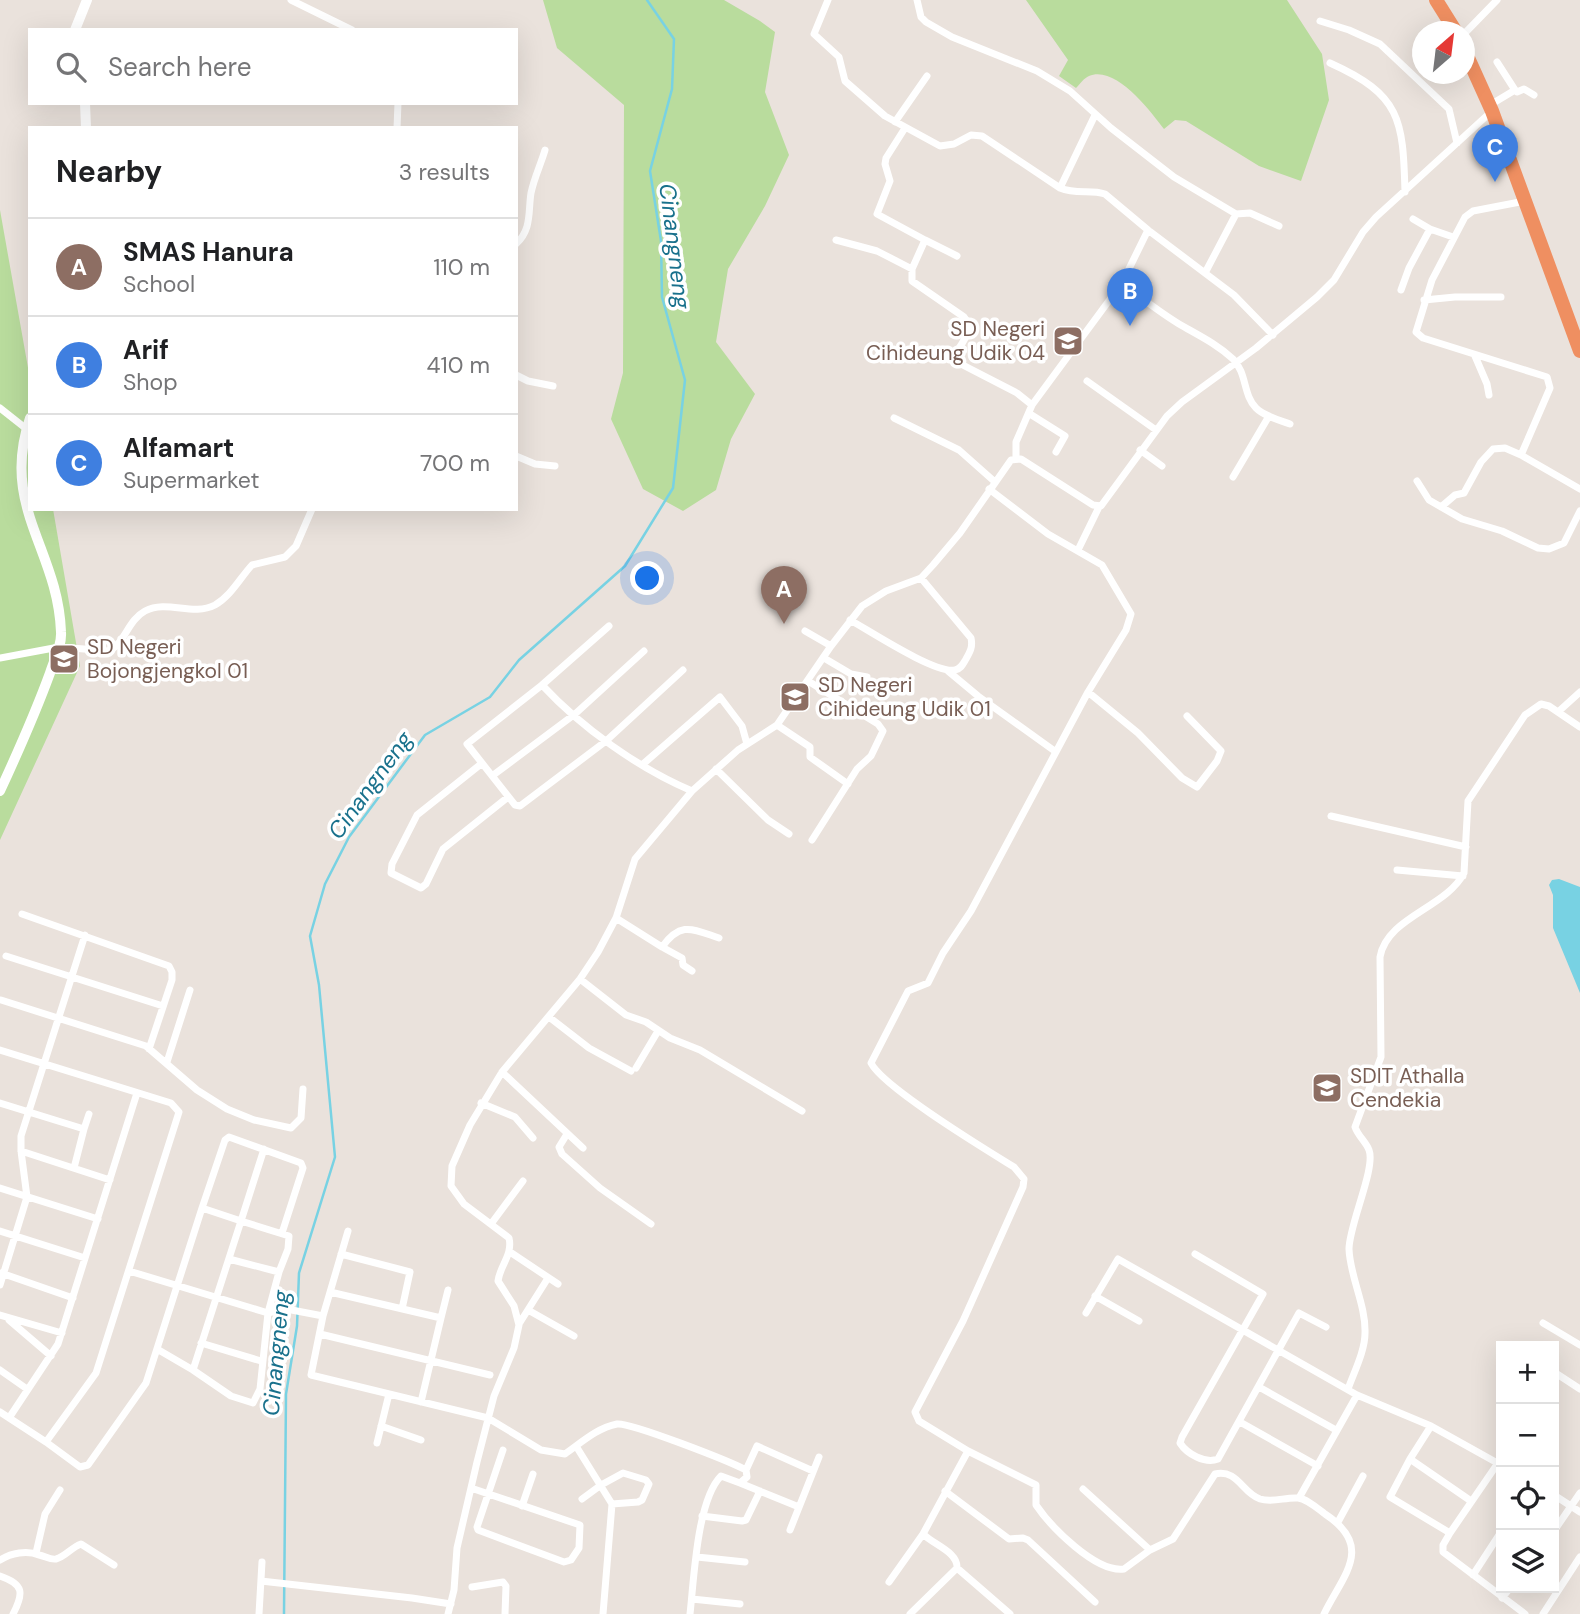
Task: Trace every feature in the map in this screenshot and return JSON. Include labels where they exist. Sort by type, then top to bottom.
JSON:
[{"type":"highway","points":[[1438,1],[1450,21]]},
{"type":"highway","points":[[1475,72],[1491,108],[1580,351]]},
{"type":"street","points":[[76,28],[87,0]]},
{"type":"street","points":[[291,0],[348,28]]},
{"type":"street","points":[[828,0],[814,34],[839,57],[845,81],[872,106],[905,128],[940,146],[954,144],[971,135],[982,136],[1060,188],[1074,192],[1097,191],[1105,194],[1234,295],[1273,335]]},
{"type":"street","points":[[917,0],[921,17],[926,22],[952,37],[1037,71],[1070,91],[1174,177],[1236,214],[1250,213],[1279,226]]},
{"type":"street","points":[[1475,23],[1497,0]]},
{"type":"street","points":[[1320,21],[1380,44],[1449,109],[1457,143]]},
{"type":"street","points":[[1497,62],[1515,90]]},
{"type":"street","points":[[1330,63],[1363,79],[1391,105],[1399,123],[1405,191]]},
{"type":"street","points":[[895,122],[927,76]]},
{"type":"street","points":[[1077,550],[1100,507],[1140,450],[1182,402],[1273,335],[1334,280],[1363,232],[1491,108],[1515,90],[1517,92],[1523,89],[1534,95]]},
{"type":"street","points":[[85,105],[86,126]]},
{"type":"street","points":[[397,126],[398,105]]},
{"type":"street","points":[[1060,188],[1096,115]]},
{"type":"street","points":[[905,128],[886,158],[890,181],[877,215],[957,256]]},
{"type":"street","points":[[518,241],[530,218],[531,192],[545,150]]},
{"type":"street","points":[[1521,455],[1550,388],[1550,381],[1543,375],[1475,356],[1416,332],[1424,300],[1453,237],[1469,212],[1525,201]]},
{"type":"street","points":[[1205,272],[1236,214]]},
{"type":"street","points":[[1413,219],[1430,229],[1453,237]]},
{"type":"street","points":[[1401,290],[1409,268],[1430,229]]},
{"type":"street","points":[[1016,458],[1016,442],[1032,405],[1122,283],[1148,230]]},
{"type":"street","points":[[836,240],[877,251],[912,269]]},
{"type":"street","points":[[925,240],[911,277],[914,283],[964,317],[969,324],[969,330],[954,356],[955,360],[1017,393],[1032,405]]},
{"type":"street","points":[[1122,283],[1179,324],[1213,342],[1236,362],[1244,377],[1248,397],[1260,411],[1290,424]]},
{"type":"street","points":[[1424,300],[1501,297]]},
{"type":"street","points":[[1475,356],[1489,395]]},
{"type":"street","points":[[518,376],[553,386]]},
{"type":"street","points":[[1087,382],[1156,430]]},
{"type":"street","points":[[0,408],[27,423],[11,459]]},
{"type":"street","points":[[1030,414],[1065,436],[1056,452]]},
{"type":"street","points":[[1233,477],[1269,416]]},
{"type":"street","points":[[894,418],[959,450],[995,482]]},
{"type":"street","points":[[1441,508],[1455,495],[1464,493],[1481,462],[1493,449],[1506,448],[1580,489]]},
{"type":"street","points":[[1140,450],[1162,467]]},
{"type":"street","points":[[518,458],[555,467]]},
{"type":"street","points":[[519,1325],[514,1306],[498,1281],[499,1273],[510,1252],[510,1241],[507,1235],[464,1205],[450,1178],[457,1151],[481,1103],[502,1072],[580,979],[598,952],[616,918],[635,859],[692,791],[747,744],[777,725],[850,620],[870,599],[921,578],[960,533],[1006,465],[1016,458]]},
{"type":"street","points":[[1016,458],[1100,507]]},
{"type":"street","points":[[1417,481],[1429,500],[1441,508],[1462,519],[1502,531],[1538,548],[1564,543],[1580,510]]},
{"type":"street","points":[[989,489],[1042,530],[1102,565],[1131,614],[1126,630],[1088,692],[971,911],[943,953],[928,983],[908,991],[871,1063],[874,1070],[904,1094],[1014,1167],[1024,1179],[1023,1187],[963,1321],[915,1412],[919,1421],[968,1451],[1036,1485],[1037,1507],[1067,1539],[1105,1565],[1119,1570],[1173,1539],[1215,1474],[1231,1475],[1259,1498],[1299,1498],[1338,1522],[1354,1551],[1352,1562],[1324,1614]]},
{"type":"street","points":[[0,658],[59,646],[108,651],[117,645],[132,621],[142,612],[166,606],[199,610],[217,604],[235,588],[252,565],[257,562],[278,561],[291,552],[311,511]]},
{"type":"street","points":[[0,791],[33,718],[61,635],[57,604],[21,527]]},
{"type":"street","points":[[921,578],[971,638],[972,648],[961,668],[947,670]]},
{"type":"street","points":[[850,620],[919,659],[947,670],[978,696],[1056,752]]},
{"type":"street","points":[[609,626],[542,685],[467,744],[515,805],[525,804],[606,741],[683,670]]},
{"type":"street","points":[[805,631],[831,646]]},
{"type":"street","points":[[492,776],[575,714],[644,651]]},
{"type":"street","points":[[824,658],[851,674],[867,677]]},
{"type":"street","points":[[808,681],[881,727],[883,735],[871,756],[857,769],[812,840]]},
{"type":"street","points":[[542,685],[606,741],[664,779],[692,791]]},
{"type":"street","points":[[1088,692],[1138,733],[1182,778],[1198,787],[1222,751],[1187,716]]},
{"type":"street","points":[[1558,712],[1580,692]]},
{"type":"street","points":[[642,765],[720,697],[742,726],[747,744]]},
{"type":"street","points":[[1348,1389],[1366,1330],[1349,1251],[1350,1235],[1364,1189],[1369,1158],[1368,1149],[1359,1138],[1355,1127],[1378,1068],[1382,1049],[1382,946],[1397,929],[1452,890],[1463,876],[1468,801],[1525,715],[1541,704],[1580,727]]},
{"type":"street","points":[[777,725],[810,747],[810,757],[848,784]]},
{"type":"street","points":[[481,764],[417,816],[392,864],[391,873],[421,888],[426,884],[443,849],[508,797]]},
{"type":"street","points":[[716,769],[768,820],[789,834]]},
{"type":"street","points":[[1331,816],[1466,847]]},
{"type":"street","points":[[1397,870],[1463,876]]},
{"type":"street","points":[[22,914],[169,966],[172,980],[149,1049]]},
{"type":"street","points":[[616,918],[681,957],[683,965],[692,971]]},
{"type":"street","points":[[662,947],[673,934],[683,929],[719,938]]},
{"type":"street","points":[[0,1285],[1,1274],[27,1197],[20,1151],[21,1136],[85,935]]},
{"type":"street","points":[[6,956],[163,1006]]},
{"type":"street","points":[[580,979],[616,1009],[700,1050],[802,1111]]},
{"type":"street","points":[[167,1062],[190,990]]},
{"type":"street","points":[[1,1000],[149,1049],[197,1090],[227,1109],[254,1120],[291,1128],[301,1118],[303,1089]]},
{"type":"street","points":[[549,1017],[589,1048],[634,1069],[658,1031]]},
{"type":"street","points":[[0,1050],[170,1103],[179,1112],[96,1373],[46,1442]]},
{"type":"street","points":[[502,1072],[583,1148]]},
{"type":"street","points":[[9,1418],[51,1356],[62,1334],[137,1093]]},
{"type":"street","points":[[0,1103],[84,1129]]},
{"type":"street","points":[[481,1103],[515,1117],[533,1138]]},
{"type":"street","points":[[74,1168],[89,1114]]},
{"type":"street","points":[[567,1134],[559,1147],[562,1154],[600,1188],[650,1224]]},
{"type":"street","points":[[0,1412],[80,1467],[88,1465],[141,1392],[225,1140],[229,1138],[301,1163],[303,1168],[282,1233]]},
{"type":"street","points":[[193,1370],[264,1149]]},
{"type":"street","points":[[20,1151],[110,1180]]},
{"type":"street","points":[[491,1224],[523,1181]]},
{"type":"street","points":[[0,1188],[98,1219]]},
{"type":"street","points":[[157,1349],[231,1396],[253,1404],[260,1389],[268,1313],[288,1249],[289,1236],[202,1208]]},
{"type":"street","points":[[0,1231],[85,1258]]},
{"type":"street","points":[[348,1231],[323,1316],[311,1375],[488,1418],[541,1450],[565,1454],[599,1430],[621,1423],[746,1470]]},
{"type":"street","points":[[510,1252],[558,1284]]},
{"type":"street","points":[[341,1254],[410,1272],[402,1309]]},
{"type":"street","points":[[1195,1254],[1263,1294],[1182,1437],[1180,1443],[1184,1449],[1211,1462],[1218,1459],[1299,1313],[1326,1327]]},
{"type":"street","points":[[229,1259],[279,1272]]},
{"type":"street","points":[[1086,1314],[1118,1259],[1357,1395],[1431,1426],[1496,1462]]},
{"type":"street","points":[[129,1270],[268,1313]]},
{"type":"street","points":[[1,1274],[73,1298]]},
{"type":"street","points":[[448,1614],[457,1548],[496,1388],[514,1348],[519,1325],[548,1278]]},
{"type":"street","points":[[421,1402],[448,1290]]},
{"type":"street","points":[[330,1292],[441,1318]]},
{"type":"street","points":[[1095,1296],[1139,1321]]},
{"type":"street","points":[[268,1313],[275,1307],[283,1307],[323,1316]]},
{"type":"street","points":[[528,1310],[574,1336]]},
{"type":"street","points":[[3,1317],[62,1334]]},
{"type":"street","points":[[3,1317],[51,1356]]},
{"type":"street","points":[[1543,1323],[1580,1345]]},
{"type":"street","points":[[320,1334],[490,1375]]},
{"type":"street","points":[[201,1343],[261,1361]]},
{"type":"street","points":[[0,1370],[27,1390]]},
{"type":"street","points":[[1559,1376],[1580,1388]]},
{"type":"street","points":[[1259,1387],[1336,1430]]},
{"type":"street","points":[[377,1443],[389,1394]]},
{"type":"street","points":[[1299,1498],[1357,1395]]},
{"type":"street","points":[[1240,1422],[1318,1466]]},
{"type":"street","points":[[381,1426],[421,1440]]},
{"type":"street","points":[[1431,1426],[1390,1497],[1450,1533]]},
{"type":"street","points":[[576,1446],[612,1504],[603,1614]]},
{"type":"street","points":[[740,1483],[747,1478],[746,1470],[757,1446],[813,1471]]},
{"type":"street","points":[[471,1488],[489,1494],[522,1506],[580,1525],[579,1548],[571,1560],[564,1562],[478,1530],[477,1527],[489,1494],[503,1450]]},
{"type":"street","points":[[889,1582],[923,1534],[968,1451]]},
{"type":"street","points":[[790,1530],[819,1457]]},
{"type":"street","points":[[1410,1459],[1471,1502]]},
{"type":"street","points":[[1498,1467],[1450,1533],[1443,1545],[1443,1552],[1525,1614]]},
{"type":"street","points":[[582,1499],[623,1473],[646,1480],[649,1484],[642,1500],[612,1504]]},
{"type":"street","points":[[522,1506],[533,1474]]},
{"type":"street","points":[[1338,1522],[1363,1475]]},
{"type":"street","points":[[690,1614],[702,1516],[715,1482],[721,1476],[799,1507]]},
{"type":"street","points":[[1083,1489],[1150,1550]]},
{"type":"street","points":[[36,1553],[45,1514],[60,1490]]},
{"type":"street","points":[[702,1516],[742,1521],[748,1517],[760,1490]]},
{"type":"street","points":[[945,1492],[1009,1539],[1028,1540],[1095,1601]]},
{"type":"street","points":[[1555,1530],[1580,1493]]},
{"type":"street","points":[[1559,1498],[1580,1512]]},
{"type":"street","points":[[910,1614],[957,1568],[957,1559],[923,1534]]},
{"type":"street","points":[[1473,1575],[1496,1540]]},
{"type":"street","points":[[0,1560],[15,1553],[36,1553],[58,1559],[81,1544],[114,1565]]},
{"type":"street","points":[[697,1557],[745,1562]]},
{"type":"street","points":[[1543,1614],[1580,1558]]},
{"type":"street","points":[[259,1614],[262,1562]]},
{"type":"street","points":[[957,1568],[1010,1614]]},
{"type":"street","points":[[0,1576],[15,1582],[20,1590],[20,1600],[13,1614]]},
{"type":"street","points":[[261,1581],[451,1604]]},
{"type":"street","points":[[472,1587],[503,1582],[506,1586],[505,1614]]},
{"type":"street","points":[[1502,1598],[1506,1593]]},
{"type":"street","points":[[692,1599],[740,1604]]},
{"type":"green space","points":[[543,0],[724,0],[775,32],[765,92],[789,155],[765,206],[728,269],[716,342],[755,394],[731,439],[716,490],[683,511],[643,489],[611,419],[623,373],[624,105],[557,48]]},
{"type":"green space","points":[[1026,0],[1287,0],[1322,54],[1329,100],[1301,181],[1259,166],[1186,121],[1175,120],[1164,129],[1131,92],[1110,77],[1099,74],[1089,76],[1076,88],[1059,76],[1068,60]]},
{"type":"green space","points":[[0,210],[28,368],[28,511],[53,511],[80,666],[0,840]]},
{"type":"water","points":[[1559,879],[1580,887],[1580,993],[1553,928],[1553,895],[1549,885],[1552,880]]},
{"type":"waterway","name":"Cinangneng","points":[[284,1614],[286,1394],[297,1326],[299,1273],[335,1157],[319,985],[310,936],[325,884],[349,837],[425,735],[490,697],[519,660],[625,566],[673,488],[685,380],[662,297],[661,241],[650,171],[672,89],[674,39],[647,0]]},
{"type":"place","name":"Alfamart","points":[[1495,182]]},
{"type":"place","name":"Arif","points":[[1130,326]]},
{"type":"place","name":"SD Negeri Cihideung Udik 04","points":[[1068,341]]},
{"type":"place","name":"SMAS Hanura","points":[[784,624]]},
{"type":"place","name":"SD Negeri Bojongjengkol 01","points":[[64,659]]},
{"type":"place","name":"SD Negeri Cihideung Udik 01","points":[[795,697]]},
{"type":"place","name":"SDIT Athalla Cendekia","points":[[1327,1088]]}]
